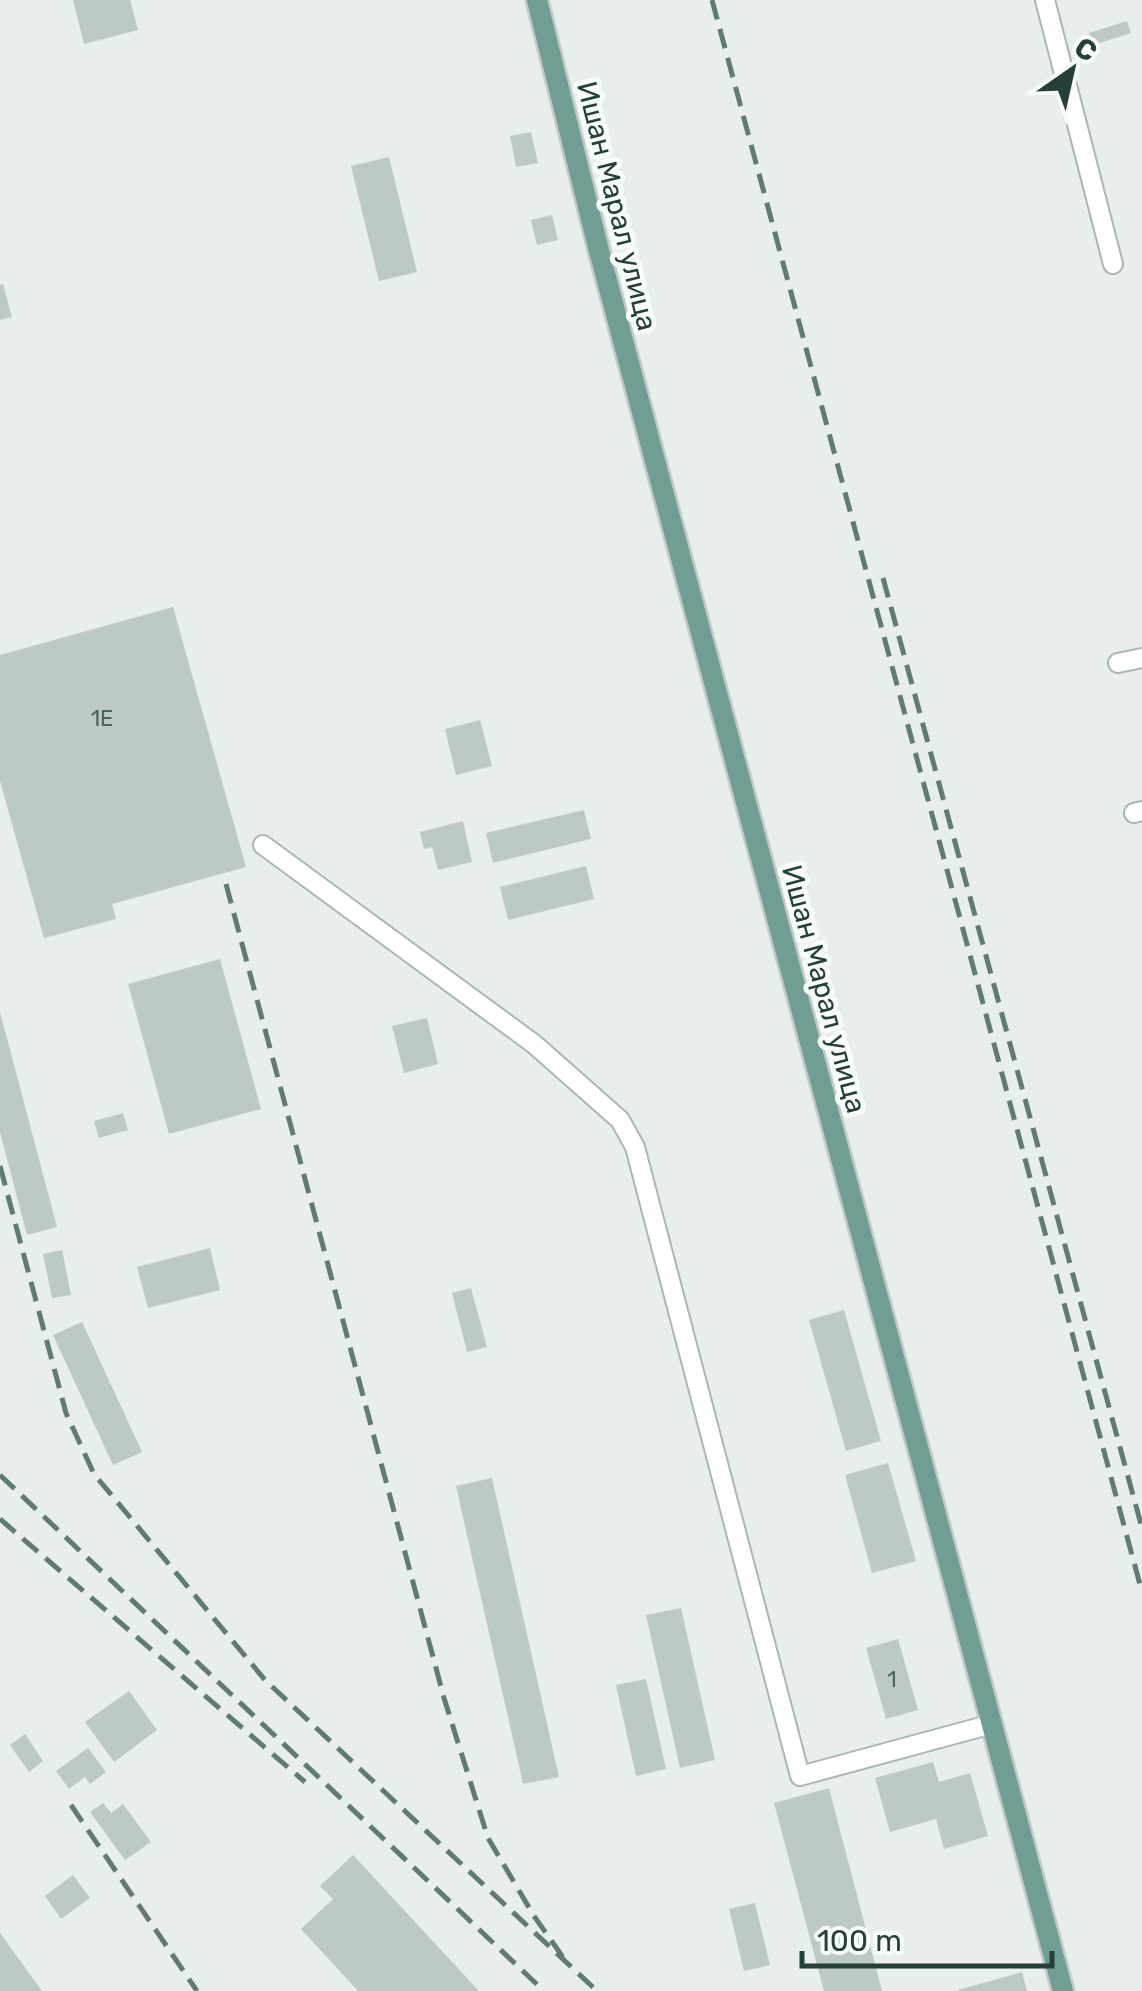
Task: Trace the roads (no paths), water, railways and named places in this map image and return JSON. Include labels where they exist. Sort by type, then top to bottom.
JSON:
[{"type":"main road","name":"Ишан Марал улица","points":[[537,0],[602,265],[1063,1991]]},
{"type":"street","points":[[1045,0],[1113,264]]},
{"type":"street","points":[[1118,662],[1142,658]]},
{"type":"street","points":[[263,845],[534,1044],[620,1120],[635,1148],[800,1776],[992,1724]]},
{"type":"railway","points":[[712,0],[1142,1592]]},
{"type":"railway","points":[[883,578],[1142,1528]]},
{"type":"railway","points":[[226,884],[444,1698],[488,1838],[567,1963]]},
{"type":"railway","points":[[0,1166],[66,1413],[94,1474],[265,1680],[597,1991]]},
{"type":"railway","points":[[0,1475],[544,1991]]},
{"type":"railway","points":[[0,1519],[305,1782]]},
{"type":"railway","points":[[71,1805],[197,1991]]}]
